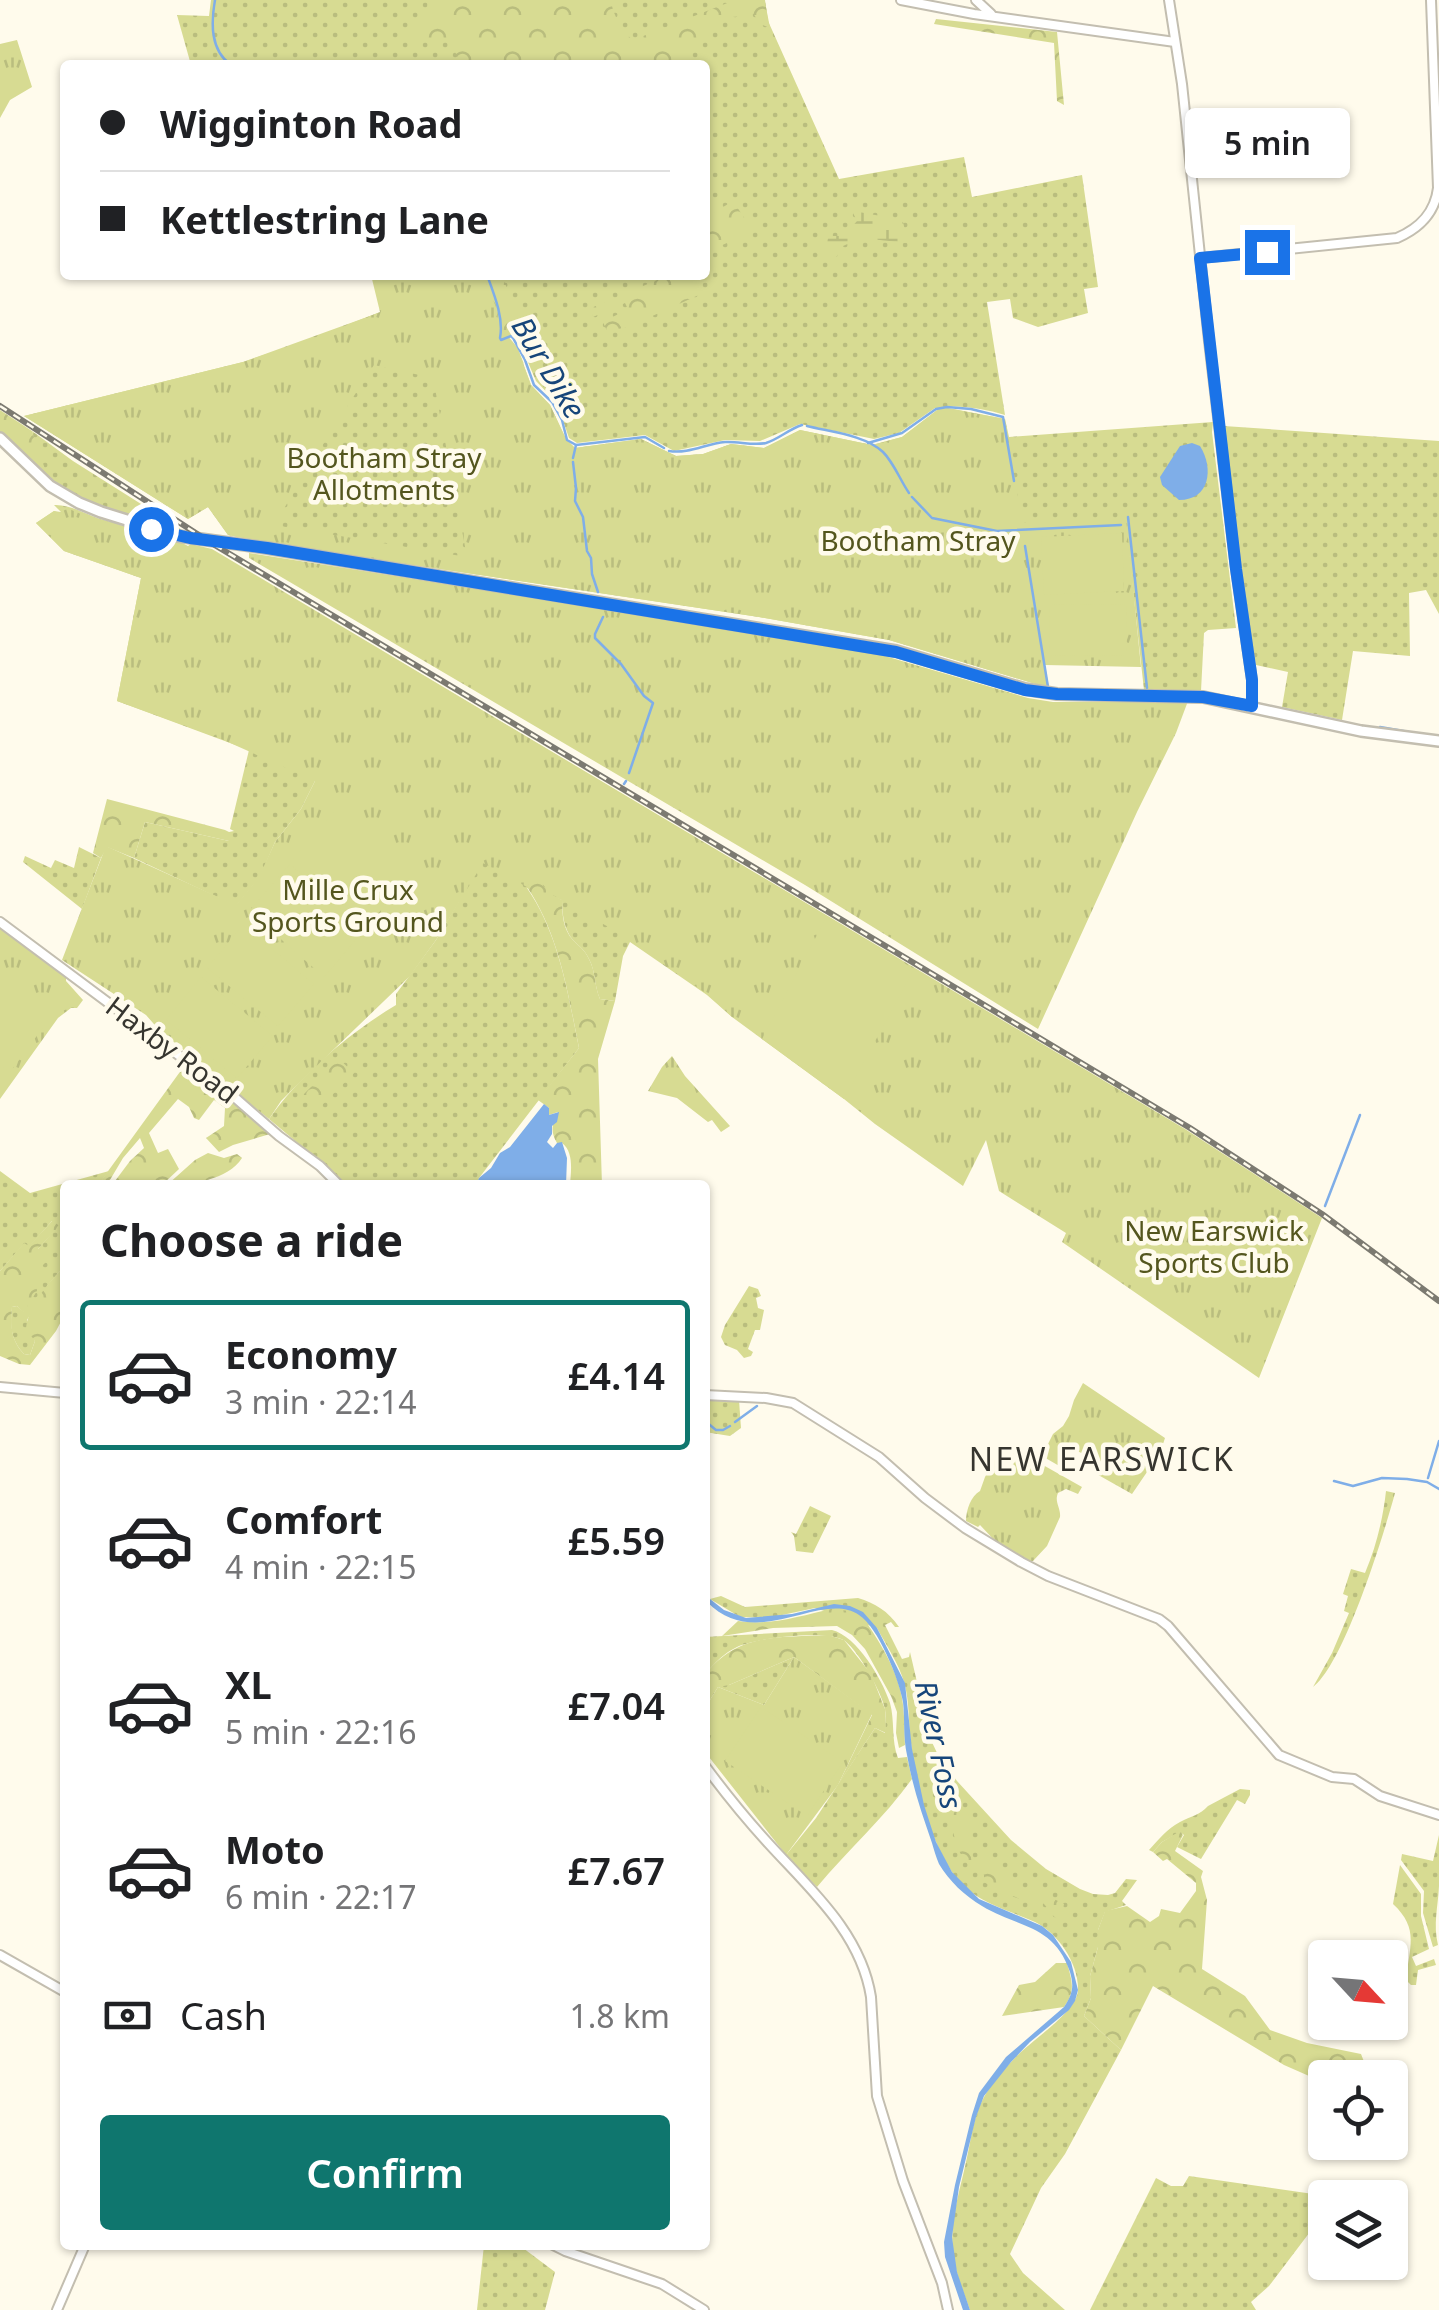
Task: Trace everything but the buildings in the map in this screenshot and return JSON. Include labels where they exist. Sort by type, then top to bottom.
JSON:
[{"type":"main road","points":[[0,438],[50,486],[70,498],[178,536],[831,640],[896,652],[1025,690],[1203,697],[1361,731],[1439,741]]},
{"type":"street","points":[[900,0],[1176,42]]},
{"type":"street","points":[[974,14],[975,0]]},
{"type":"street","points":[[975,0],[994,17]]},
{"type":"street","points":[[1169,0],[1182,84],[1252,706]]},
{"type":"street","points":[[1200,258],[1397,238],[1428,216],[1438,188],[1430,0]]},
{"type":"street","name":"Haxby Road","points":[[0,922],[232,1095],[334,1180]]},
{"type":"street","points":[[0,1387],[60,1392]]},
{"type":"street","points":[[710,1395],[784,1400],[801,1407],[879,1457],[965,1528],[1022,1562],[1159,1619],[1279,1755],[1317,1772],[1354,1778],[1380,1796],[1439,1815]]},
{"type":"street","points":[[710,1772],[838,1921],[859,1954],[871,1996],[877,2096],[948,2310]]},
{"type":"street","points":[[0,1955],[60,1989]]},
{"type":"street","points":[[57,2310],[83,2250]]},
{"type":"street","points":[[567,2250],[662,2284],[704,2310]]},
{"type":"green space","name":"Bootham Stray Allotments","points":[[211,0],[765,0],[768,21],[839,179],[964,157],[972,197],[1082,175],[1098,287],[1084,289],[1088,313],[1038,327],[1013,318],[1010,299],[987,302],[1005,415],[943,407],[1005,419],[1009,437],[1213,422],[1236,628],[1204,633],[1201,691],[1144,690],[1125,519],[1044,665],[1049,688],[889,640],[228,535],[208,507],[188,519],[24,416],[243,362],[469,280],[710,280],[710,60],[190,60],[177,15],[209,16]],"holes":[[[516,334],[536,381],[557,403],[569,438],[577,443],[645,435],[674,451],[725,440],[760,441],[800,424],[874,439],[899,433],[940,408],[902,437],[872,445],[800,430],[764,448],[731,444],[703,454],[676,456],[641,439],[575,448],[566,439],[550,405],[531,385],[517,347],[496,339]]]},
{"type":"green space","points":[[428,0],[611,0],[625,33],[633,40],[735,0],[765,2],[770,28],[760,24],[753,13],[717,18],[683,60],[458,60],[451,40],[406,40],[413,28],[426,21]]},
{"type":"green space","points":[[936,19],[1057,32],[1064,105],[1057,101],[1054,43],[934,24]]},
{"type":"green space","points":[[17,40],[32,87],[10,100],[0,118],[0,44]]},
{"type":"green space","points":[[733,201],[753,231],[710,251],[710,215]]},
{"type":"green space","points":[[854,209],[903,222],[908,243],[861,238],[843,246],[834,261],[828,255],[817,254],[820,243],[829,236],[844,236],[857,221]]},
{"type":"green space","name":"Bootham Stray","points":[[372,280],[485,280],[498,312],[498,344],[517,347],[531,385],[550,405],[566,439],[575,448],[641,439],[676,456],[703,454],[731,444],[764,448],[800,430],[872,445],[902,437],[941,407],[1005,419],[1022,523],[1126,518],[1141,667],[1045,665],[1049,688],[889,640],[228,535],[208,507],[188,519],[24,416],[243,362],[380,312]],"holes":[[[374,365],[433,378],[467,557],[274,525]]]},
{"type":"green space","points":[[485,280],[503,280],[526,329],[508,336],[524,364],[438,300],[494,305]]},
{"type":"green space","points":[[657,280],[697,280],[701,294],[628,327],[607,331],[603,322],[628,309],[625,303],[593,317],[591,308]]},
{"type":"green space","points":[[0,410],[32,431],[48,478],[0,434]]},
{"type":"green space","points":[[1224,426],[1439,441],[1439,614],[1426,590],[1409,593],[1410,656],[1353,651],[1342,720],[1282,707],[1288,672],[1256,665],[1243,597]]},
{"type":"green space","points":[[32,431],[187,533],[112,511],[57,486],[44,472]]},
{"type":"green space","points":[[54,505],[114,522],[402,663],[827,916],[732,1017],[630,942],[623,956],[615,1001],[600,999],[589,959],[566,926],[562,900],[527,888],[555,945],[579,1048],[478,1180],[342,1180],[269,1119],[327,1056],[396,1005],[396,994],[436,940],[482,862],[372,812],[315,781],[301,809],[275,842],[260,877],[236,906],[134,858],[145,822],[229,841],[249,750],[117,701],[141,578],[64,551],[36,523],[54,511],[61,512]]},
{"type":"green space","points":[[67,508],[188,546],[212,549],[1185,1129],[1322,1218],[1259,1378],[1062,1242],[1066,1233],[999,1191],[986,1140],[963,1186],[732,1017],[707,994],[614,930],[574,908],[567,896],[562,900],[551,894],[550,901],[541,883],[530,882],[527,887],[483,863],[410,976],[281,1101],[269,1119],[160,1031],[146,1015],[62,960],[106,846],[236,905],[259,877],[275,842],[301,809],[315,781],[219,738],[117,701],[141,578],[64,551],[36,523]]},
{"type":"green space","points":[[1122,533],[1124,591],[1044,595],[1041,537]]},
{"type":"green space","points":[[249,553],[861,649],[1053,702],[1188,701],[1038,1029],[805,885],[249,558]]},
{"type":"green space","points":[[1126,604],[1127,655],[1050,656],[1049,605]]},
{"type":"green space","points":[[107,799],[225,830],[229,832],[229,841],[145,822],[134,858],[107,847],[101,858],[93,853]]},
{"type":"green space","name":"Mille Crux Sports Ground","points":[[334,812],[409,878],[368,925],[293,859]]},
{"type":"green space","points":[[79,847],[101,858],[82,909],[23,862],[25,856],[51,868],[55,860],[74,868]]},
{"type":"green space","points":[[290,864],[365,929],[324,977],[249,911]]},
{"type":"green space","points":[[535,880],[546,888],[546,898],[551,894],[562,900],[565,926],[589,959],[600,999],[615,1001],[598,1059],[602,1180],[570,1180],[568,1151],[557,1143],[553,1131],[558,1112],[549,1115],[549,1108],[538,1100],[579,1048],[555,944],[527,887]]},
{"type":"green space","points":[[827,916],[914,969],[844,1099],[762,1039]]},
{"type":"green space","points":[[243,925],[314,984],[278,1026],[207,968]]},
{"type":"green space","points":[[0,926],[66,978],[83,1000],[58,1018],[0,1099]]},
{"type":"green space","points":[[201,977],[273,1036],[237,1078],[166,1020]]},
{"type":"green space","points":[[0,992],[45,1025],[10,1072],[0,1065]]},
{"type":"green space","points":[[672,1056],[730,1126],[721,1132],[712,1120],[708,1122],[677,1098],[648,1091]]},
{"type":"green space","points":[[339,1059],[354,1073],[318,1109],[303,1095]]},
{"type":"green space","points":[[182,1069],[225,1096],[270,1134],[219,1152],[206,1138],[224,1126],[225,1108],[214,1100],[199,1120],[178,1099],[149,1133],[158,1153],[168,1149],[179,1169],[167,1180],[116,1180],[144,1148],[140,1138],[110,1180],[102,1180]]},
{"type":"green space","points":[[208,1153],[224,1158],[237,1154],[242,1158],[218,1176],[173,1180]]},
{"type":"green space","points":[[0,1171],[30,1193],[60,1185],[60,1271],[27,1320],[35,1341],[30,1355],[24,1354],[14,1337],[12,1307],[23,1312],[36,1274],[38,1249],[58,1226],[52,1221],[0,1271]]},
{"type":"green space","points":[[109,1171],[102,1180],[77,1180]]},
{"type":"green space","points":[[53,1220],[59,1226],[38,1249],[47,1261],[39,1269],[45,1279],[36,1283],[37,1291],[23,1313],[17,1306],[12,1307],[14,1338],[24,1354],[30,1355],[35,1341],[26,1329],[31,1311],[60,1271],[60,1323],[30,1365],[0,1356],[0,1271],[24,1243],[29,1246]]},
{"type":"green space","points":[[749,1286],[758,1289],[758,1308],[764,1310],[760,1330],[755,1330],[748,1349],[753,1352],[744,1358],[725,1345],[721,1337]]},
{"type":"green space","points":[[1083,1383],[1165,1438],[1160,1453],[1132,1494],[1093,1472],[1098,1461],[1071,1448],[1061,1467],[1042,1456],[1053,1434],[1069,1416]]},
{"type":"green space","points":[[710,1399],[739,1400],[741,1428],[730,1436],[710,1433]]},
{"type":"green space","points":[[1004,1443],[1082,1487],[1078,1494],[1066,1489],[1058,1493],[1060,1517],[1047,1546],[1033,1561],[997,1543],[980,1525],[966,1521],[970,1504]]},
{"type":"green space","points":[[1386,1491],[1395,1493],[1362,1597],[1337,1653],[1313,1687],[1349,1613],[1344,1611],[1348,1596],[1343,1594],[1351,1569],[1365,1573],[1369,1563]]},
{"type":"green space","points":[[810,1506],[831,1516],[813,1553],[796,1551],[791,1532],[796,1534]]},
{"type":"green space","points":[[721,1596],[745,1607],[858,1598],[881,1608],[899,1627],[891,1622],[885,1625],[902,1659],[909,1657],[910,1652],[930,1738],[938,1755],[1011,1840],[1046,1869],[1093,1894],[1115,1893],[1126,1879],[1137,1880],[1122,1901],[1126,1905],[1105,1912],[1090,1976],[1091,1998],[1084,2016],[1121,2050],[1065,2154],[1041,2188],[1010,2254],[1023,2273],[1065,2310],[970,2310],[956,2267],[952,2229],[980,2104],[1004,2069],[1061,2018],[1076,1999],[1077,1980],[1071,1960],[1059,1941],[1043,1927],[989,1903],[952,1872],[930,1826],[920,1793],[904,1682],[877,1628],[815,1608],[768,1618],[740,1617],[710,1599]]},
{"type":"green space","points":[[831,1609],[859,1612],[883,1649],[902,1696],[905,1745],[899,1748],[897,1712],[865,1649],[837,1626],[773,1628],[722,1636],[738,1621],[773,1621]]},
{"type":"green space","points":[[832,1630],[859,1649],[890,1703],[898,1758],[907,1757],[912,1779],[817,1887],[786,1855],[816,1818],[875,1728],[885,1733],[885,1709],[879,1692],[851,1646],[837,1637],[792,1636],[759,1641],[737,1647],[710,1669],[710,1637]]},
{"type":"green space","points":[[828,1635],[844,1640],[871,1674],[885,1709],[886,1733],[875,1728],[838,1785],[872,1715],[794,1657],[729,1685],[718,1687],[710,1683],[710,1669],[720,1659],[748,1644],[778,1637]]},
{"type":"green space","points":[[794,1657],[764,1705],[718,1687],[710,1700],[710,1674],[729,1685]]},
{"type":"green space","points":[[794,1657],[872,1714],[838,1785],[786,1855],[710,1758],[710,1700],[718,1687],[764,1705]]},
{"type":"green space","points":[[761,1707],[843,1762],[807,1816],[725,1761]]},
{"type":"green space","points":[[1240,1789],[1250,1790],[1245,1804],[1237,1800],[1201,1859],[1177,1847],[1184,1835],[1180,1832],[1153,1852],[1149,1850],[1175,1825]]},
{"type":"green space","points":[[966,1813],[972,1822],[972,1859],[987,1857],[1004,1878],[1064,1904],[1058,1919],[1040,1901],[1035,1905],[1002,1892],[999,1884],[992,1887],[984,1882],[984,1875],[969,1865],[959,1851],[950,1815]]},
{"type":"green space","points":[[1180,1831],[1183,1835],[1175,1851],[1203,1871],[1207,1900],[1202,1969],[1245,1996],[1270,2030],[1307,2043],[1361,2054],[1363,2060],[1308,2060],[1308,2076],[1153,1986],[1121,2050],[1084,2016],[1091,1998],[1090,1976],[1105,1911],[1127,1906],[1150,1922],[1161,1909],[1180,1913],[1196,1891],[1196,1883],[1153,1852]]},
{"type":"green space","points":[[1439,1835],[1438,1945],[1433,1947],[1423,1913],[1424,1891],[1401,1860],[1402,1854],[1433,1861]]},
{"type":"green space","points":[[1400,1865],[1421,1894],[1421,1916],[1429,1949],[1412,1957],[1416,1966],[1434,1959],[1436,1965],[1418,1970],[1416,1985],[1408,1982],[1410,1931],[1393,1904]]},
{"type":"green space","points":[[1056,1963],[1067,1963],[1071,1981],[1072,1991],[1064,2007],[1002,2016],[1019,1985],[1035,1982]]},
{"type":"green space","points":[[1189,2176],[1308,2193],[1308,2235],[1269,2286],[1251,2302],[1256,2310],[1090,2310],[1156,2178],[1171,2186],[1183,2186]]},
{"type":"green space","points":[[483,2250],[526,2250],[555,2272],[545,2310],[477,2310]]},
{"type":"water","points":[[1180,446],[1200,446],[1208,473],[1197,495],[1179,500],[1162,485],[1160,477]]},
{"type":"water","points":[[544,1104],[549,1115],[559,1112],[547,1142],[553,1148],[562,1142],[567,1158],[566,1180],[478,1180],[500,1153],[510,1147]]},
{"type":"water","points":[[710,1599],[724,1610],[746,1618],[792,1614],[834,1604],[863,1612],[877,1628],[905,1683],[912,1749],[924,1805],[936,1842],[952,1872],[979,1899],[1042,1926],[1071,1962],[1078,1990],[1075,2001],[1011,2062],[984,2096],[976,2117],[952,2237],[957,2272],[970,2310],[963,2310],[945,2257],[944,2242],[972,2115],[979,2093],[1006,2057],[1064,2007],[1072,1990],[1070,1972],[1063,1956],[1045,1936],[976,1902],[939,1864],[909,1766],[901,1692],[887,1654],[866,1621],[844,1609],[767,1622],[746,1622],[726,1616],[710,1604]]},
{"type":"waterway","name":"Bur Dike","points":[[215,0],[213,27],[216,44],[225,60]]},
{"type":"waterway","name":"Bur Dike","points":[[489,280],[499,314],[500,338],[513,338],[534,385],[552,402],[562,420],[567,440],[576,445],[645,437],[664,448]]},
{"type":"waterway","points":[[868,443],[902,433],[936,409],[971,409],[1003,417],[1014,481]]},
{"type":"waterway","name":"Bur Dike","points":[[669,451],[725,442],[766,443],[802,425]]},
{"type":"waterway","name":"Bur Dike","points":[[807,426],[876,446],[909,493]]},
{"type":"waterway","points":[[573,458],[576,445]]},
{"type":"waterway","points":[[573,462],[575,501],[583,517],[598,592]]},
{"type":"waterway","points":[[912,497],[932,518],[997,531],[1121,525]]},
{"type":"waterway","points":[[1128,517],[1147,688]]},
{"type":"waterway","points":[[1025,546],[1048,687]]},
{"type":"waterway","points":[[603,617],[595,638],[653,703],[629,773]]},
{"type":"waterway","points":[[1380,727],[1409,732]]},
{"type":"waterway","points":[[1325,1206],[1360,1115]]},
{"type":"waterway","points":[[735,1422],[757,1406]]},
{"type":"waterway","points":[[710,1425],[716,1430],[730,1426]]},
{"type":"waterway","points":[[1428,1478],[1439,1441]]},
{"type":"waterway","points":[[1334,1481],[1353,1486],[1382,1478],[1407,1479],[1427,1482],[1439,1489]]},
{"type":"railway","points":[[0,406],[208,541],[1190,1128],[1322,1214],[1439,1301]]},
{"type":"district","name":"NEW EARSWICK","points":[[1102,1460]]},
{"type":"route","points":[[151,529],[831,640],[896,652],[1025,690],[1203,697],[1252,706],[1200,258],[1267,252]]},
{"type":"park label","name":"New Earswick Sports Club","points":[[1214,1247]]},
{"type":"water label","name":"River Foss","points":[[938,1745]]}]
